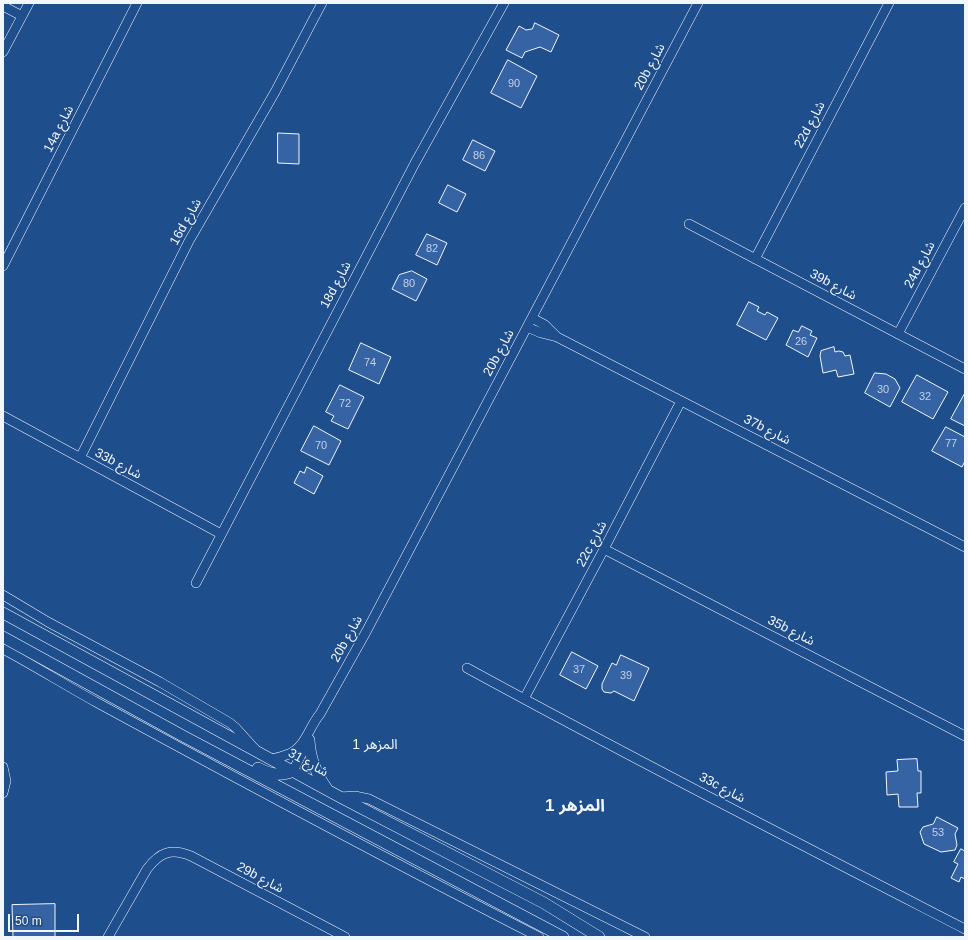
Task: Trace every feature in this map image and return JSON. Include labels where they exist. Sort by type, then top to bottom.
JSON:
[{"type":"street","points":[[3,52],[29,3]]},
{"type":"street","name":"14a شارع","points":[[3,266],[137,3]]},
{"type":"street","name":"16d شارع","points":[[80,458],[189,241],[271,98],[322,3]]},
{"type":"street","name":"18d شارع","points":[[196,583],[415,163],[504,3]]},
{"type":"street","name":"20b شارع","points":[[271,759],[286,755],[296,749],[305,739],[320,714],[366,632],[698,3]]},
{"type":"street","name":"22d شارع","points":[[755,259],[889,3]]},
{"type":"street","points":[[3,6],[22,16]]},
{"type":"street","name":"24d شارع","points":[[898,334],[965,208]]},
{"type":"street","name":"39b شارع","points":[[689,224],[965,369]]},
{"type":"street","name":"37b شارع","points":[[532,318],[545,325],[557,337]]},
{"type":"street","name":"37b شارع","points":[[527,327],[541,333],[557,337],[965,547]]},
{"type":"street","name":"22c شارع","points":[[524,699],[681,401]]},
{"type":"street","name":"33b شارع","points":[[3,416],[221,534]]},
{"type":"street","name":"35b شارع","points":[[604,549],[965,736]]},
{"type":"street","points":[[3,595],[48,622],[160,682],[230,723],[257,752]]},
{"type":"street","name":"شارع 31","points":[[3,613],[328,791],[544,903],[599,937]]},
{"type":"street","points":[[3,637],[183,736],[563,937]]},
{"type":"street","points":[[3,649],[33,664],[95,702],[539,937]]},
{"type":"street","name":"33c شارع","points":[[467,668],[965,929]]},
{"type":"street","name":"20b شارع","points":[[293,771],[320,714]]},
{"type":"street","points":[[183,736],[204,739],[272,774],[284,774],[293,771]]},
{"type":"street","points":[[309,740],[311,759],[318,776],[328,791]]},
{"type":"street","points":[[3,793],[6,781],[4,768]]},
{"type":"street","points":[[340,797],[355,796],[369,799],[645,937]]},
{"type":"street","name":"29b شارع","points":[[108,937],[147,869],[153,861],[171,851],[181,851],[345,937]]},
{"type":"building","points":[[535,23],[559,35],[551,52],[540,47],[525,52],[522,58],[506,50],[519,26],[526,30],[532,29]]},
{"type":"building","points":[[508,60],[537,76],[521,108],[491,93]]},
{"type":"building","points":[[278,133],[299,134],[299,164],[278,163]]},
{"type":"building","points":[[473,140],[495,151],[485,171],[463,160]]},
{"type":"building","points":[[448,185],[466,194],[457,212],[439,203]]},
{"type":"building","points":[[427,234],[447,243],[437,265],[416,255]]},
{"type":"building","points":[[412,271],[427,279],[416,301],[392,289],[399,275]]},
{"type":"building","points":[[749,302],[759,307],[757,311],[765,315],[767,312],[778,318],[766,340],[737,325]]},
{"type":"building","points":[[802,326],[812,331],[810,335],[817,338],[808,357],[786,345],[793,330],[798,332]]},
{"type":"building","points":[[361,343],[391,357],[379,384],[349,370]]},
{"type":"building","points":[[834,347],[835,352],[843,352],[845,356],[850,355],[854,374],[838,377],[836,370],[823,373],[820,356],[821,351]]},
{"type":"building","points":[[875,373],[886,374],[895,379],[900,388],[890,407],[865,393]]},
{"type":"building","points":[[917,375],[948,392],[933,419],[902,402]]},
{"type":"building","points":[[340,385],[364,397],[348,429],[331,421],[334,416],[326,412]]},
{"type":"building","points":[[965,393],[965,426],[951,419]]},
{"type":"building","points":[[314,426],[341,441],[329,465],[301,451]]},
{"type":"building","points":[[946,427],[965,437],[965,461],[962,467],[932,451]]},
{"type":"building","points":[[307,467],[323,476],[314,494],[294,483],[300,471],[304,473]]},
{"type":"building","points":[[572,652],[598,666],[586,689],[560,675]]},
{"type":"building","points":[[621,655],[649,668],[634,701],[614,691],[611,693],[604,692],[602,689],[602,684],[612,663],[616,665]]},
{"type":"building","points":[[917,759],[918,771],[921,771],[921,793],[917,793],[918,807],[899,807],[898,794],[887,795],[886,772],[898,771],[897,760]]},
{"type":"building","points":[[937,817],[958,828],[955,834],[957,845],[955,850],[941,852],[924,844],[920,832],[923,827],[933,824]]},
{"type":"building","points":[[961,849],[965,851],[965,879],[961,877],[959,882],[951,878],[958,864],[954,862]]},
{"type":"building","points":[[55,904],[55,937],[13,937],[12,905]]},
{"type":"district","name":"المزهر 1","points":[[375,745]]},
{"type":"district","name":"المزهر 1","points":[[575,806]]}]
